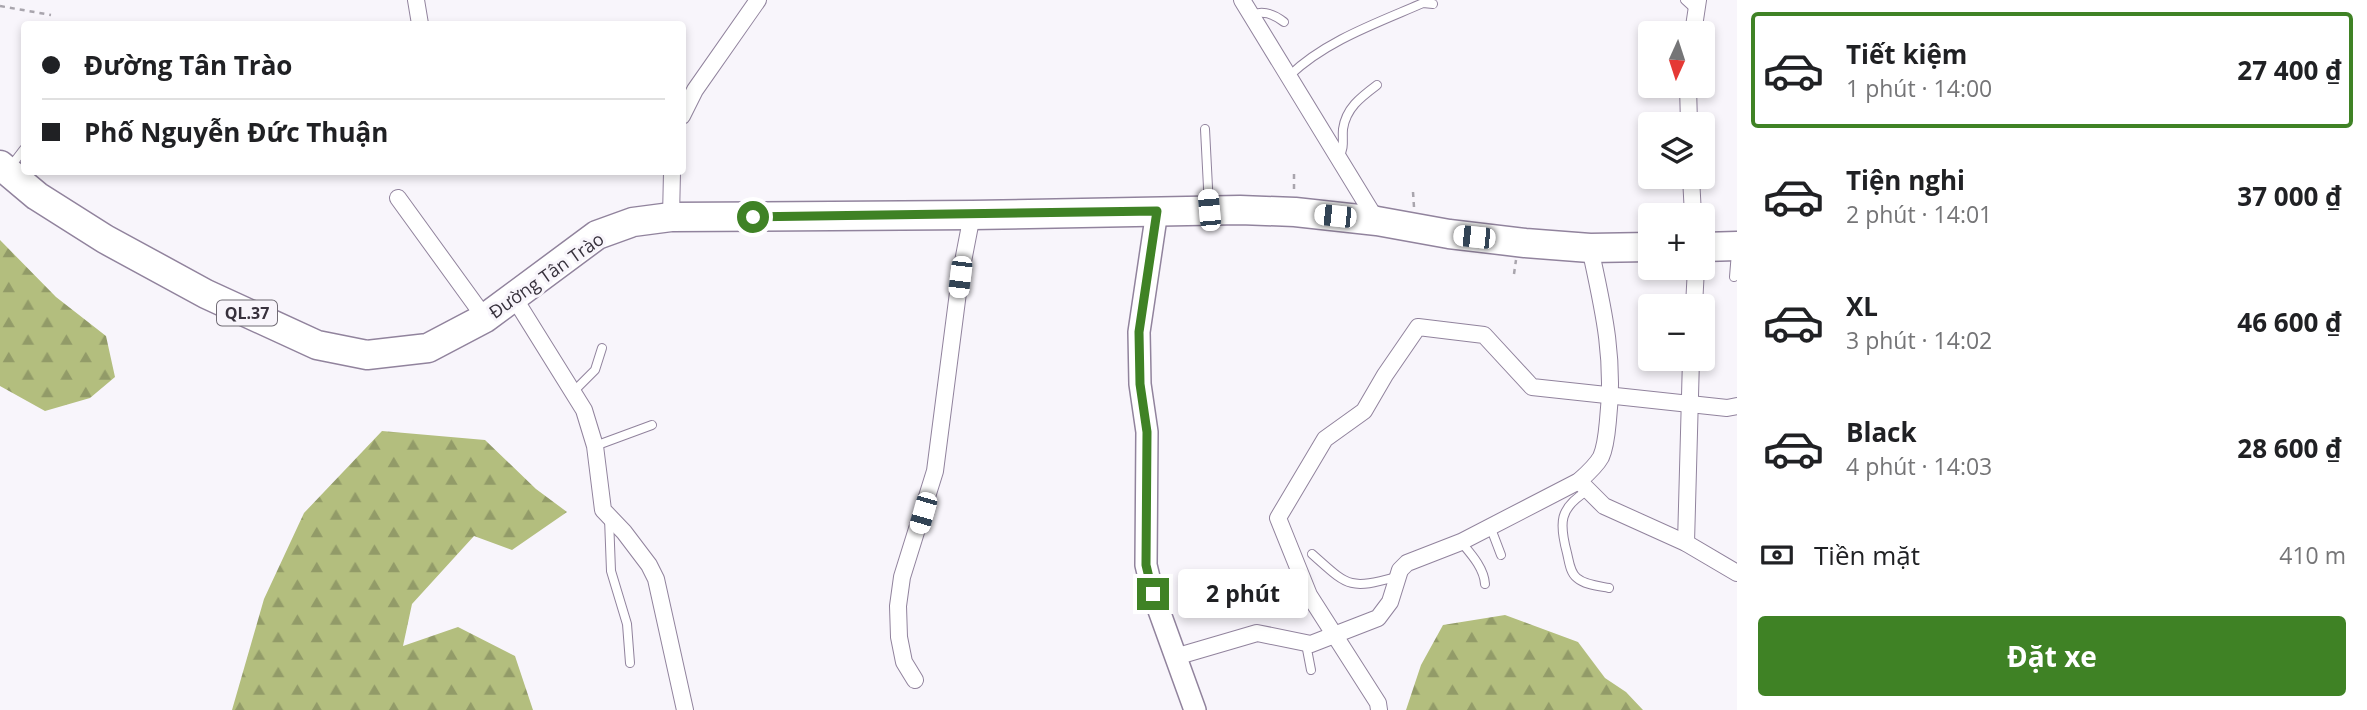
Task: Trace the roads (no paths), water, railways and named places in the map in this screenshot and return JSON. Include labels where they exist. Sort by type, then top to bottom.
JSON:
[{"type":"highway","name":"Đường Tân Trào","points":[[10,161],[37,196],[105,239],[206,294],[317,345],[367,355],[428,348],[485,318],[597,235],[634,222],[671,217],[1209,210],[1295,212],[1377,220],[1449,234],[1590,248],[1638,247]]},
{"type":"highway","points":[[1715,247],[1737,246]]},
{"type":"street","points":[[416,0],[420,21]]},
{"type":"street","points":[[686,108],[695,90],[758,0]]},
{"type":"street","points":[[1242,0],[1377,220]]},
{"type":"street","points":[[1693,3],[1693,21]]},
{"type":"street","points":[[671,217],[672,175]]},
{"type":"street","points":[[398,198],[485,318]]},
{"type":"street","points":[[1157,211],[1139,332],[1140,384],[1147,432],[1146,565],[1191,709]]},
{"type":"street","points":[[915,680],[904,662],[899,637],[898,606],[902,577],[935,471],[960,277],[972,215]]},
{"type":"street","points":[[1175,657],[1258,632],[1306,644],[1335,636],[1378,618],[1390,602],[1396,577],[1407,563],[1461,542],[1490,526],[1583,486],[1601,456],[1607,434],[1610,396],[1610,348],[1590,248]]},
{"type":"street","points":[[513,296],[584,410],[595,446],[602,505],[656,579],[685,710]]},
{"type":"street","points":[[1379,710],[1378,703],[1309,595],[1278,518],[1325,439],[1364,411],[1418,327],[1484,335],[1532,387],[1727,408],[1737,406]]},
{"type":"street","points":[[1686,543],[1691,371]]},
{"type":"street","points":[[1583,486],[1604,506],[1686,543],[1737,573]]},
{"type":"lane","points":[[1289,76],[1316,54],[1358,31],[1423,3],[1433,4]]},
{"type":"lane","points":[[1251,15],[1270,14],[1283,22]]},
{"type":"lane","points":[[1339,157],[1344,144],[1343,130],[1351,108],[1377,85]]},
{"type":"lane","points":[[1205,128],[1209,210]]},
{"type":"lane","points":[[1734,277],[1737,246]]},
{"type":"lane","points":[[574,391],[595,370],[602,348]]},
{"type":"lane","points":[[595,446],[652,425]]},
{"type":"lane","points":[[1583,486],[1568,505],[1562,518],[1563,539],[1573,574],[1580,581],[1609,588]]},
{"type":"lane","points":[[610,518],[611,571],[627,624],[630,663]]},
{"type":"lane","points":[[1490,526],[1501,555]]},
{"type":"lane","points":[[1461,542],[1485,576],[1485,584]]},
{"type":"lane","points":[[1312,554],[1348,584],[1362,585],[1396,577]]},
{"type":"lane","points":[[1306,644],[1311,670]]}]
